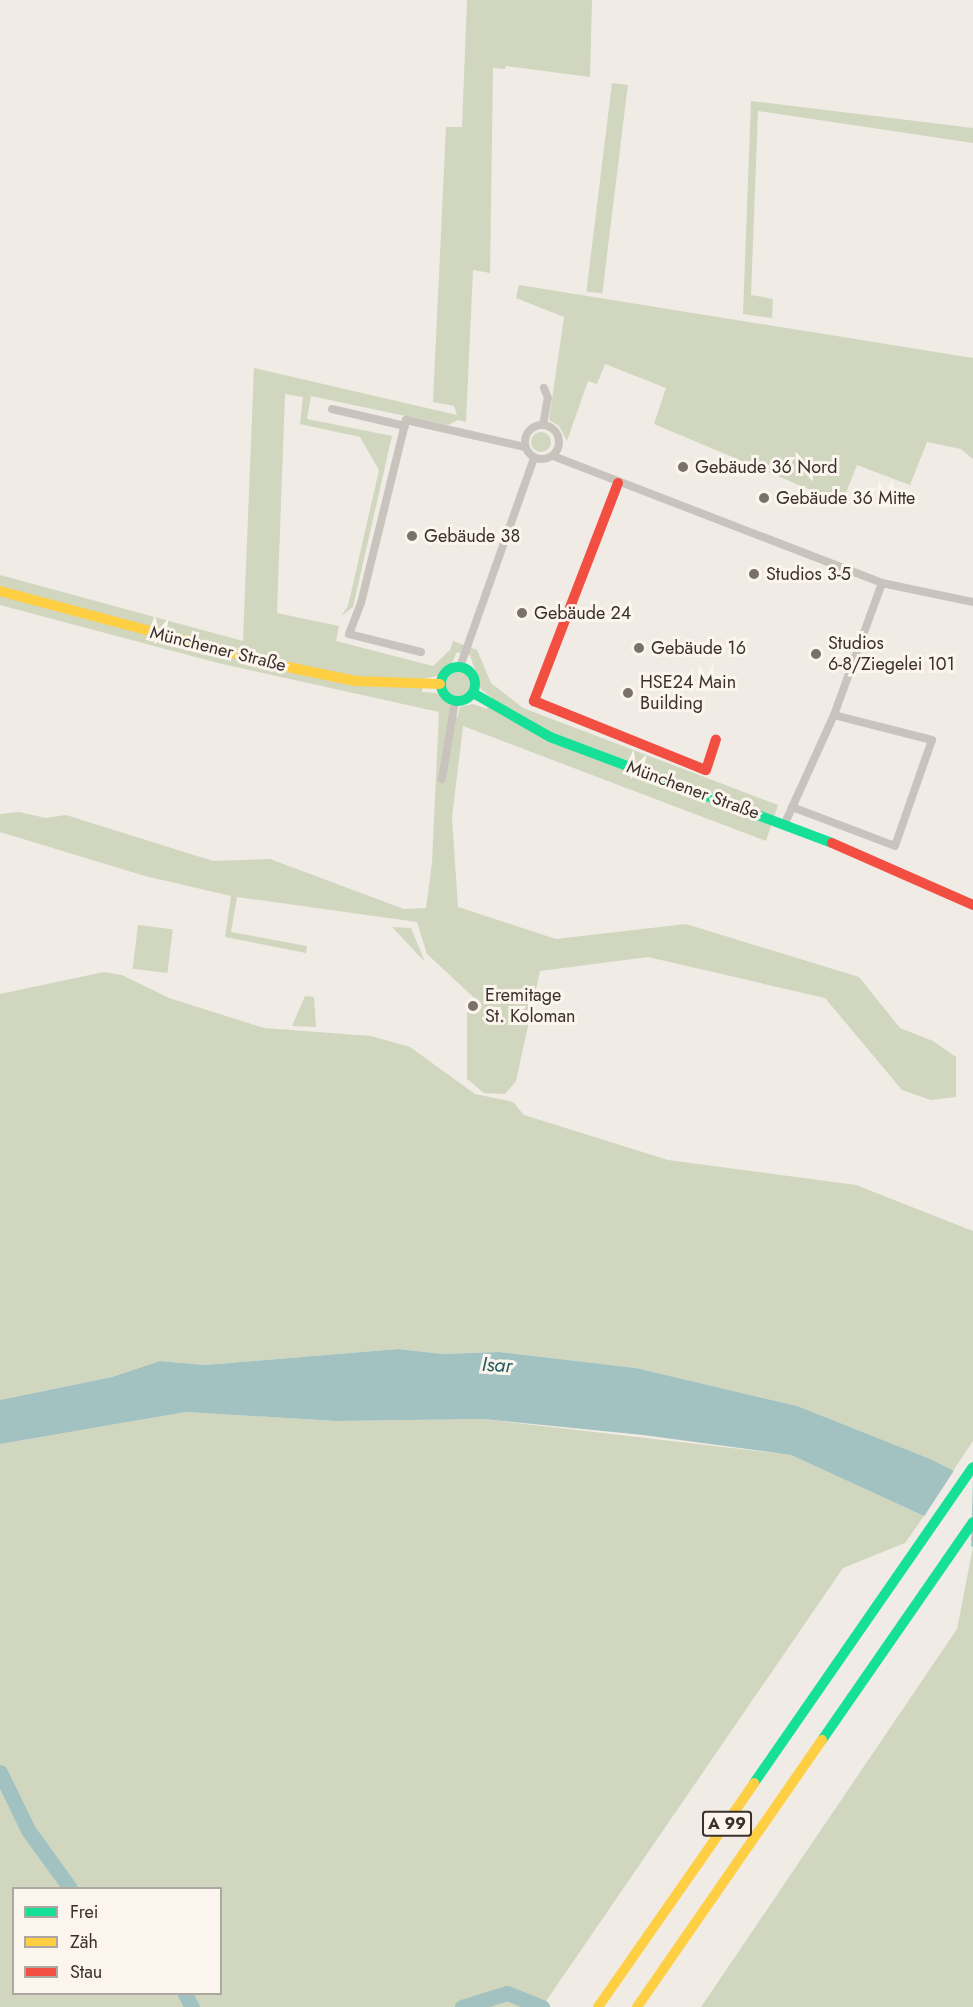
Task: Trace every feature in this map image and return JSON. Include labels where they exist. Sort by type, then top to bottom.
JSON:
[{"type":"main road","name":"Münchener Straße","points":[[618,483],[534,701],[706,770],[716,740]]},
{"type":"main road","name":"Münchener Straße","points":[[0,591],[289,668],[392,686],[440,684]]},
{"type":"main road","points":[[460,667],[473,676],[473,693],[455,701],[445,696],[440,684],[447,671],[460,667]]},
{"type":"main road","name":"Münchener Straße","points":[[473,693],[550,737],[785,823],[876,859],[973,905]]},
{"type":"main road","name":"A 99","points":[[601,2003],[891,1590],[973,1467]]},
{"type":"main road","name":"A 99","points":[[637,2007],[973,1522]]},
{"type":"street","points":[[543,425],[548,398],[544,388]]},
{"type":"street","points":[[332,409],[405,426]]},
{"type":"street","points":[[422,652],[349,633],[361,603],[406,420],[525,447],[534,458]]},
{"type":"street","points":[[525,447],[528,432],[543,425],[553,429],[559,440],[553,456]]},
{"type":"street","points":[[534,458],[553,456],[882,583],[971,600]]},
{"type":"street","points":[[460,667],[534,458]]},
{"type":"street","points":[[785,823],[834,715],[882,583]]},
{"type":"street","points":[[442,779],[455,701]]},
{"type":"street","points":[[792,807],[895,846],[932,740],[834,715]]},
{"type":"green space","points":[[467,0],[592,0],[590,77],[506,66],[505,69],[493,68],[490,273],[473,270],[466,422],[458,420],[448,425],[311,396],[307,419],[392,436],[353,607],[341,616],[348,606],[379,470],[360,437],[300,424],[303,397],[285,394],[277,613],[339,626],[336,641],[433,666],[450,650],[453,641],[477,650],[491,683],[523,708],[778,805],[766,841],[463,726],[452,818],[458,907],[556,939],[686,924],[859,977],[900,1028],[933,1041],[956,1057],[956,1097],[931,1100],[902,1090],[825,998],[648,957],[540,971],[516,1081],[505,1094],[484,1093],[467,1079],[467,1012],[481,1009],[482,1005],[427,954],[417,922],[237,897],[231,932],[307,946],[306,953],[225,937],[231,896],[145,876],[0,832],[0,814],[19,812],[46,818],[66,815],[213,861],[270,859],[404,909],[426,908],[432,863],[439,712],[218,663],[0,605],[0,575],[243,641],[254,368],[457,415],[454,406],[433,402],[446,127],[462,127]],"holes":[[[457,652],[470,655],[481,689],[492,698],[487,709],[473,704],[460,707],[457,718],[450,717],[450,705],[437,693],[422,692],[422,679],[437,676],[452,663]]]},
{"type":"green space","points":[[612,83],[628,85],[602,293],[586,291]]},
{"type":"green space","points":[[751,101],[973,128],[973,143],[758,111],[751,295],[773,299],[772,318],[743,314]]},
{"type":"green space","points":[[519,285],[973,358],[973,459],[961,449],[927,442],[910,485],[857,465],[842,503],[654,424],[666,388],[605,364],[597,384],[588,381],[567,441],[559,426],[549,420],[564,317],[516,298]]},
{"type":"green space","points":[[537,432],[545,432],[551,438],[551,446],[545,452],[537,452],[531,446],[531,438]]},
{"type":"green space","points":[[458,672],[467,675],[470,684],[467,693],[458,696],[449,693],[446,684],[449,675]]},
{"type":"green space","points":[[138,925],[173,929],[167,973],[133,969]]},
{"type":"green space","points":[[392,927],[411,928],[425,962]]},
{"type":"green space","points":[[104,972],[122,975],[169,998],[264,1028],[371,1036],[410,1047],[475,1094],[513,1102],[524,1115],[668,1160],[856,1185],[973,1231],[973,1441],[953,1471],[797,1406],[636,1368],[499,1352],[443,1354],[398,1349],[205,1365],[160,1361],[112,1377],[0,1400],[0,994]]},
{"type":"green space","points":[[305,996],[314,997],[316,1027],[292,1026]]},
{"type":"green space","points":[[186,1412],[335,1421],[483,1419],[791,1455],[924,1516],[905,1543],[843,1568],[542,2007],[0,2007],[0,1444]]},
{"type":"green space","points":[[973,1547],[973,2007],[701,2007],[957,1629]]},
{"type":"water","name":"Isar","points":[[398,1349],[443,1354],[499,1352],[636,1368],[797,1406],[930,1459],[973,1481],[973,1547],[924,1516],[791,1455],[643,1435],[483,1419],[335,1421],[186,1412],[0,1444],[0,1400],[112,1377],[160,1361],[205,1365]]},
{"type":"pier","points":[[955,1469],[973,1478],[971,1549],[923,1518]]},
{"type":"waterway","points":[[0,1772],[28,1830],[69,1887]]},
{"type":"waterway","points":[[462,2007],[507,1993],[542,2007]]},
{"type":"waterway","points":[[186,1995],[192,2007]]},
{"type":"traffic: fast","points":[[458,667],[470,672],[475,684],[470,696],[458,701],[446,696],[441,684],[446,672],[458,667]]},
{"type":"traffic: fast","points":[[473,693],[550,737],[832,843]]},
{"type":"traffic: fast","points":[[754,1783],[973,1467]]},
{"type":"traffic: fast","points":[[822,1740],[973,1522]]},
{"type":"traffic: slow","points":[[0,591],[278,665],[355,681],[440,684]]},
{"type":"traffic: slow","points":[[637,2007],[822,1740]]},
{"type":"traffic: slow","points":[[598,2007],[754,1783]]},
{"type":"traffic: jam","points":[[618,483],[534,701],[706,770],[716,740]]},
{"type":"traffic: jam","points":[[832,843],[973,905]]},
{"type":"place","name":"Gebäude 36 Nord","points":[[683,467]]},
{"type":"place","name":"Gebäude 36 Mitte","points":[[764,498]]},
{"type":"place","name":"Gebäude 38","points":[[412,536]]},
{"type":"place","name":"Studios 3-5","points":[[754,574]]},
{"type":"place","name":"Gebäude 24","points":[[522,613]]},
{"type":"place","name":"Gebäude 16","points":[[639,648]]},
{"type":"place","name":"Studios 6-8/Ziegelei 101","points":[[816,654]]},
{"type":"place","name":"HSE24 Main Building","points":[[628,693]]},
{"type":"place","name":"Eremitage St. Koloman","points":[[473,1006]]}]
